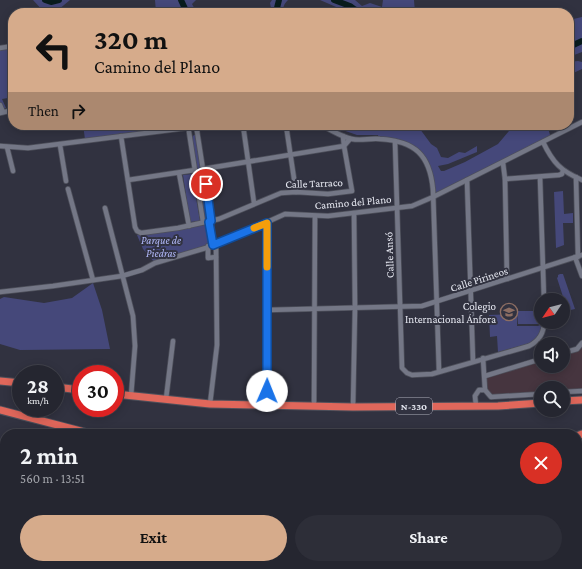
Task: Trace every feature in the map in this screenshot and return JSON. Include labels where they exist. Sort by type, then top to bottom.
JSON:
[{"type":"highway","points":[[0,381],[12,382]]},
{"type":"highway","name":"N-330","points":[[124,395],[210,404],[353,407],[476,406],[534,403]]},
{"type":"highway","points":[[570,401],[582,400]]},
{"type":"highway","points":[[0,410],[73,429]]},
{"type":"street","points":[[0,105],[2,112]]},
{"type":"street","points":[[0,146],[28,148],[170,130]]},
{"type":"street","points":[[187,130],[203,222]]},
{"type":"street","points":[[189,130],[193,133],[197,131],[212,245],[216,257],[217,345],[210,404]]},
{"type":"street","points":[[243,130],[254,203]]},
{"type":"street","points":[[287,130],[296,192]]},
{"type":"street","points":[[330,130],[350,139],[379,139],[409,145],[424,158],[432,176],[439,371],[534,343],[538,341],[543,329]]},
{"type":"street","name":"Camino del Plano","points":[[0,292],[122,276],[142,270],[155,263],[212,245],[267,223],[285,214],[328,216],[412,206],[503,163],[566,130]]},
{"type":"street","points":[[121,136],[128,180],[195,170]]},
{"type":"street","points":[[343,136],[344,146]]},
{"type":"street","points":[[203,169],[291,156],[344,146],[350,139]]},
{"type":"street","name":"Calle Ansó","points":[[395,141],[402,368],[406,373],[412,375],[432,374],[439,371]]},
{"type":"street","points":[[543,142],[554,162],[563,170],[582,180]]},
{"type":"street","points":[[60,144],[66,181]]},
{"type":"street","name":"Calle Tarraco","points":[[128,180],[135,227],[139,232],[178,228],[219,219],[254,203],[281,193],[296,192],[328,194],[352,191],[344,146]]},
{"type":"street","points":[[7,147],[13,171]]},
{"type":"street","points":[[503,163],[507,279]]},
{"type":"street","points":[[504,179],[559,175],[562,174],[563,170]]},
{"type":"street","points":[[179,173],[189,226]]},
{"type":"street","points":[[540,177],[544,293]]},
{"type":"street","points":[[576,177],[578,256],[582,276]]},
{"type":"street","points":[[467,180],[473,361]]},
{"type":"street","points":[[68,189],[92,280]]},
{"type":"street","points":[[105,208],[133,316],[135,346],[131,396]]},
{"type":"street","points":[[353,407],[355,308],[354,213]]},
{"type":"street","points":[[314,406],[315,216]]},
{"type":"street","points":[[266,405],[267,223]]},
{"type":"street","points":[[212,245],[208,258],[216,257]]},
{"type":"street","name":"Calle Pirineos","points":[[267,310],[422,306],[578,256]]},
{"type":"street","points":[[166,400],[173,341]]},
{"type":"street","points":[[570,351],[577,349],[582,343]]},
{"type":"street","points":[[483,358],[485,390],[491,397],[534,394]]},
{"type":"street","points":[[485,376],[534,361]]},
{"type":"street","points":[[257,405],[262,394],[267,389]]},
{"type":"street","points":[[476,406],[475,396],[479,390],[485,390]]},
{"type":"street","points":[[570,392],[582,391]]},
{"type":"shaded area","points":[[582,343],[582,393],[570,394],[570,381],[534,381],[534,396],[488,395],[486,373],[534,360],[534,373],[570,373],[570,350],[577,348]]},
{"type":"green space","points":[[33,0],[70,0],[60,8],[40,8]]},
{"type":"green space","points":[[155,0],[196,0],[192,4],[194,8],[156,8]]},
{"type":"green space","points":[[272,0],[288,0],[283,8],[271,8],[270,3]]},
{"type":"green space","points":[[320,0],[355,0],[362,6],[370,3],[382,7],[383,0],[414,0],[415,8],[338,8]]},
{"type":"green space","points":[[582,17],[582,52],[574,55],[574,19]]},
{"type":"green space","points":[[8,49],[8,98],[2,99],[6,108],[2,109],[0,104],[0,50]]},
{"type":"green space","points":[[574,61],[582,62],[582,69],[574,73]]},
{"type":"green space","points":[[84,130],[153,130],[85,139]]},
{"type":"green space","points":[[342,130],[421,130],[431,144],[437,148],[441,157],[448,158],[459,152],[465,153],[477,146],[477,152],[448,164],[438,166],[441,171],[465,162],[498,144],[510,130],[549,130],[551,138],[433,197],[427,163],[409,145],[379,139],[378,135],[357,135]]},
{"type":"green space","points":[[196,135],[209,219],[207,220],[203,218],[191,138]]},
{"type":"green space","points":[[192,174],[200,221],[190,222],[183,175]]},
{"type":"green space","points":[[563,191],[564,214],[573,213],[573,223],[563,223],[564,245],[556,248],[554,192]]},
{"type":"green space","name":"Parque de Piedras","points":[[205,224],[209,242],[208,246],[155,263],[143,249],[137,235],[166,232]]},
{"type":"green space","points":[[563,274],[570,293],[562,293],[557,278],[558,275]]},
{"type":"green space","points":[[93,283],[102,310],[110,349],[20,350],[0,344],[0,299],[4,297],[44,303],[72,298]]},
{"type":"green space","points":[[570,294],[575,309],[570,310]]},
{"type":"green space","points":[[517,311],[534,311],[534,324],[518,324]]},
{"type":"green space","points":[[517,314],[517,326],[534,326],[534,329],[541,330],[538,337],[534,337],[534,341],[531,343],[498,352],[497,336],[490,337],[489,315]]},
{"type":"waterway","points":[[45,0],[51,2],[59,0]]},
{"type":"waterway","points":[[181,0],[185,8]]},
{"type":"waterway","points":[[277,8],[279,0]]},
{"type":"waterway","points":[[334,0],[353,8]]},
{"type":"waterway","points":[[574,45],[582,41]]},
{"type":"slow traffic","points":[[254,228],[267,223],[267,267]]},
{"type":"place","name":"Colegio Internacional Ánfora","points":[[509,312]]},
{"type":"route","points":[[206,184],[211,215],[211,221],[209,222],[213,245],[267,223],[267,391]]}]
